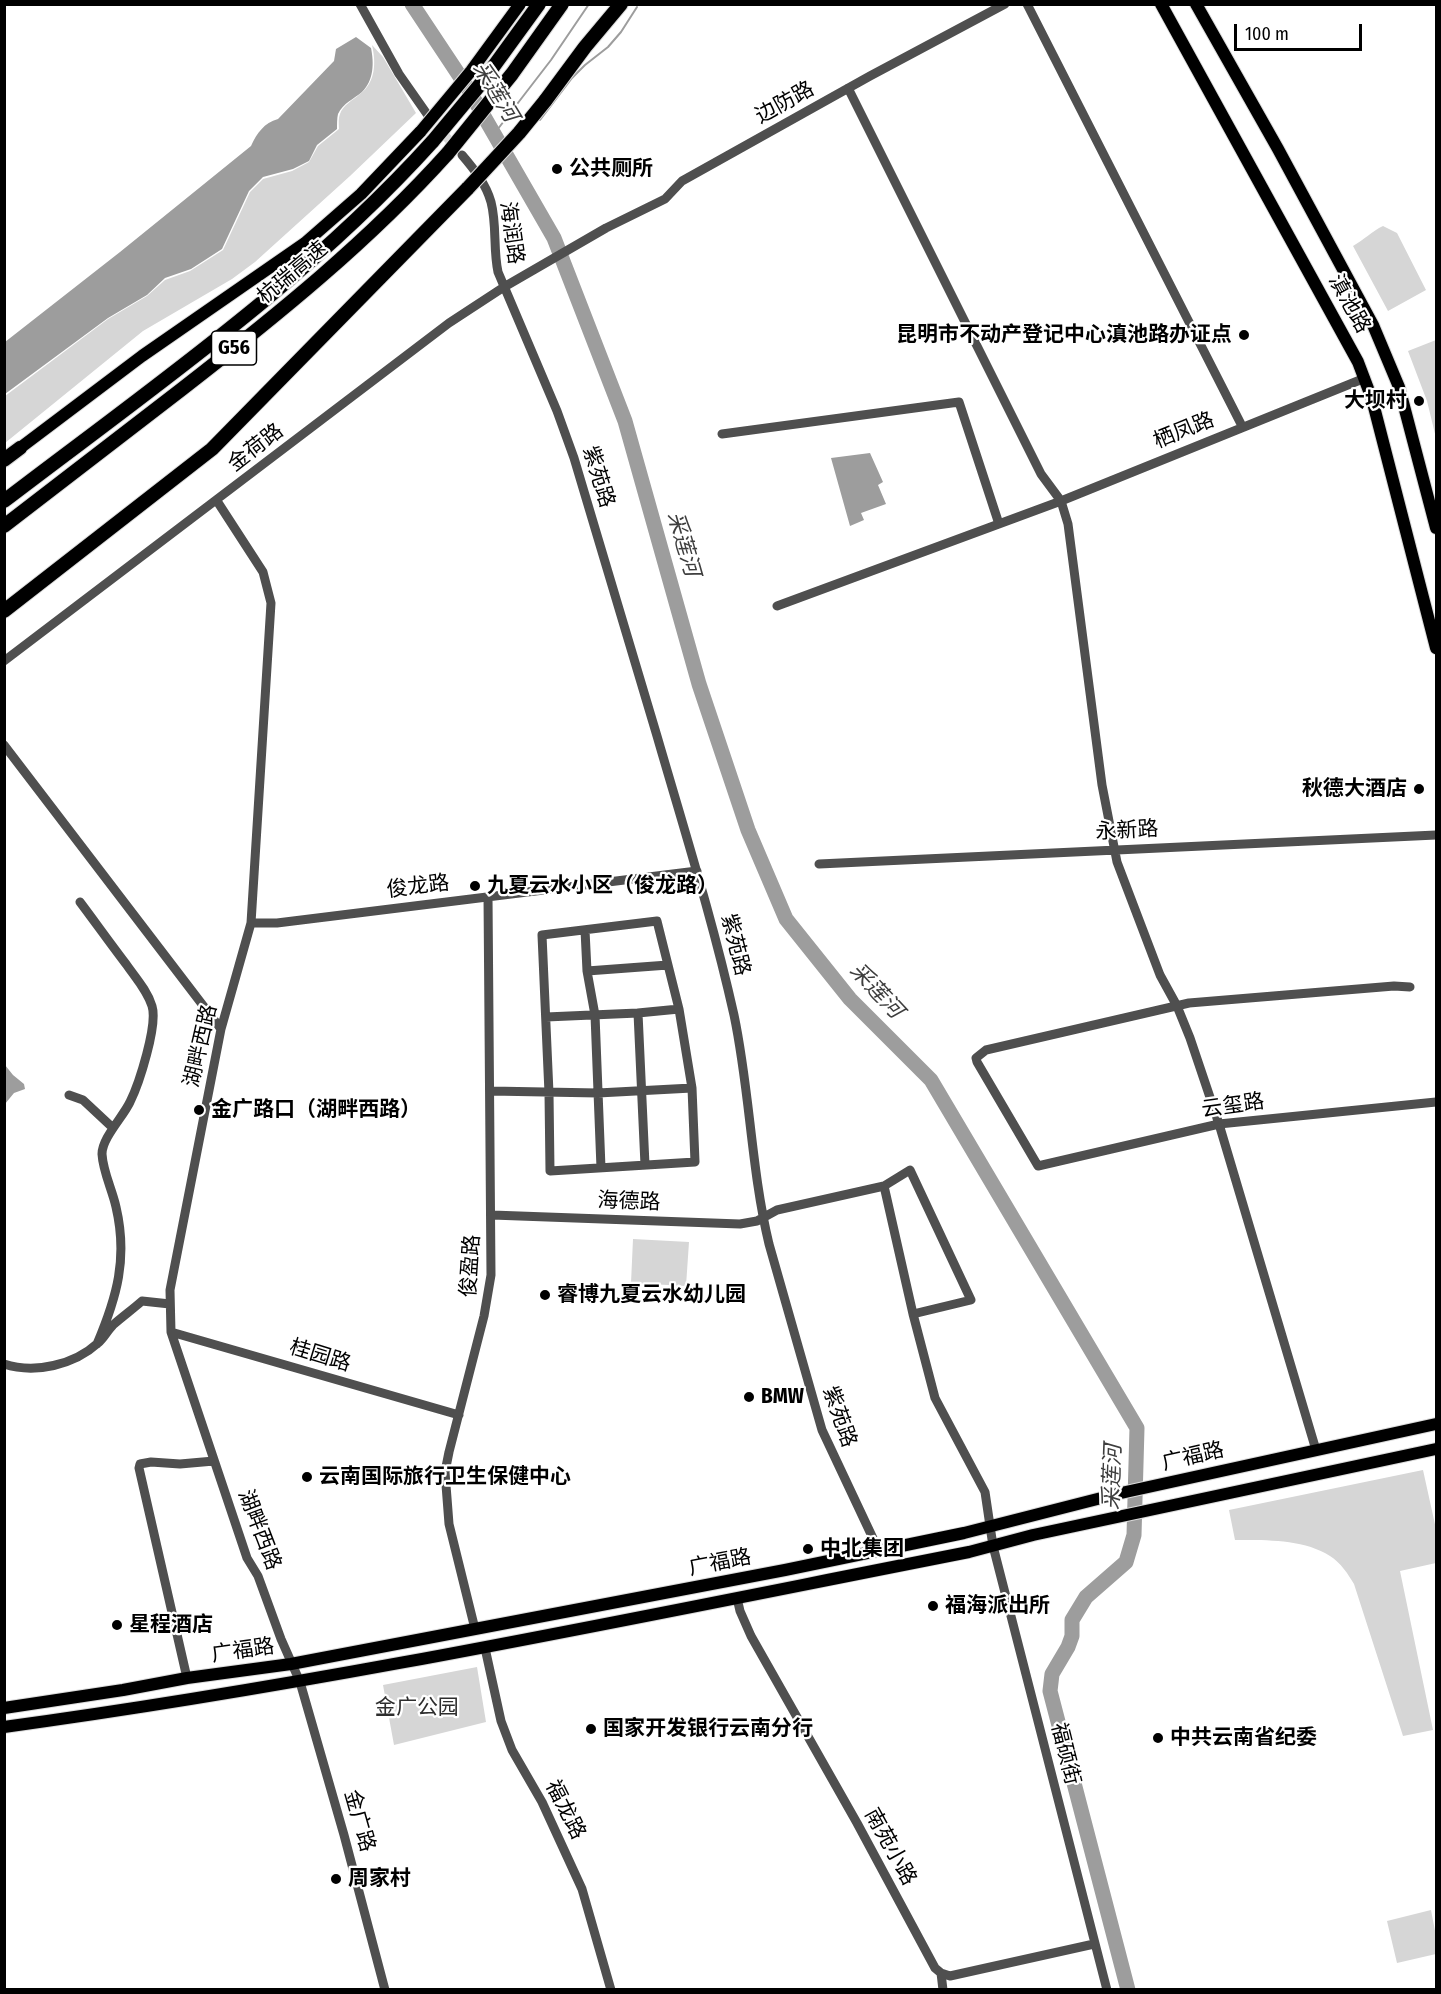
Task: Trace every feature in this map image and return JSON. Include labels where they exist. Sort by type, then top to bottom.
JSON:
[{"type":"highway","name":"杭瑞高速","points":[[4,501],[192,357],[304,266],[372,205],[433,141],[483,81],[539,4]]},
{"type":"highway","name":"杭瑞高速","points":[[4,526],[219,360],[317,281],[385,219],[448,153],[512,74],[562,4]]},
{"type":"highway","points":[[4,611],[212,449],[519,133],[585,46],[621,4]]},
{"type":"highway","points":[[4,460],[20,448]]},
{"type":"main road","points":[[20,448],[142,356],[305,243],[353,202],[421,131],[478,62],[520,4]]},
{"type":"main road","name":"滇池路","points":[[1161,4],[1346,337],[1365,378],[1383,436],[1437,648]]},
{"type":"main road","name":"滇池路","points":[[1196,4],[1373,325],[1400,387],[1437,528]]},
{"type":"main road","name":"广福路","points":[[4,1708],[187,1678],[291,1664],[785,1570],[990,1527],[1121,1493],[1437,1425]]},
{"type":"main road","name":"广福路","points":[[4,1727],[300,1682],[485,1648],[993,1546],[1033,1535],[1437,1449]]},
{"type":"street","points":[[360,4],[399,74],[427,114]]},
{"type":"street","name":"边防路","points":[[535,269],[665,199],[682,181],[1005,4]]},
{"type":"street","points":[[1027,4],[1242,426]]},
{"type":"street","points":[[848,88],[1041,474],[1061,501],[1068,524],[1102,785],[1117,862],[1160,975],[1177,1006],[1190,1038],[1219,1124],[1316,1450]]},
{"type":"street","name":"海润路","points":[[462,155],[483,182],[491,202],[494,252],[504,287]]},
{"type":"street","name":"金荷路","points":[[4,662],[449,323],[535,269]]},
{"type":"street","name":"紫苑路","points":[[504,287],[557,411],[574,458],[697,871],[734,1018],[747,1092],[762,1217],[822,1430],[878,1550]]},
{"type":"street","name":"栖凤路","points":[[777,606],[1061,501],[1365,378]]},
{"type":"street","points":[[722,434],[959,402],[999,524]]},
{"type":"street","name":"湖畔西路","points":[[217,501],[263,573],[271,603],[251,923],[221,1029],[170,1290],[171,1332],[247,1558],[258,1576],[291,1664]]},
{"type":"street","points":[[4,745],[221,1029]]},
{"type":"street","name":"永新路","points":[[819,864],[1437,835]]},
{"type":"street","name":"俊龙路","points":[[251,923],[278,923],[697,871]]},
{"type":"street","name":"俊盈路","points":[[475,1629],[455,1552],[446,1504],[445,1472],[489,1294],[492,1215],[488,896]]},
{"type":"street","points":[[80,902],[144,989],[153,1008],[154,1024],[135,1093],[105,1142],[102,1151],[120,1233],[120,1270],[117,1293],[97,1344]]},
{"type":"street","points":[[657,921],[668,966],[679,1009],[692,1088],[695,1162],[550,1171],[542,935],[657,921]]},
{"type":"street","points":[[585,930],[587,971],[595,1015],[601,1168]]},
{"type":"street","points":[[587,971],[668,966]]},
{"type":"street","points":[[1177,1006],[1323,991],[1410,987]]},
{"type":"street","name":"云玺路","points":[[1177,1006],[986,1050],[976,1058],[992,1092],[1038,1166],[1219,1124],[1437,1102]]},
{"type":"street","points":[[546,1017],[679,1009]]},
{"type":"street","points":[[638,1013],[645,1165]]},
{"type":"street","points":[[491,1091],[598,1093],[692,1088]]},
{"type":"street","points":[[69,1095],[83,1100],[113,1128]]},
{"type":"street","name":"海德路","points":[[492,1215],[740,1224],[757,1221],[777,1210],[884,1186],[910,1170],[971,1300],[913,1314]]},
{"type":"street","name":"福硕街","points":[[884,1186],[935,1398],[985,1492],[993,1546],[1107,1989]]},
{"type":"street","points":[[4,1364],[15,1368],[55,1365],[97,1344],[112,1326],[142,1301],[170,1304]]},
{"type":"street","name":"桂园路","points":[[171,1332],[459,1415]]},
{"type":"street","points":[[187,1678],[139,1468],[140,1464],[151,1462],[180,1464],[214,1461]]},
{"type":"street","name":"南苑小路","points":[[737,1598],[751,1636],[857,1823],[935,1968],[941,1973]]},
{"type":"street","name":"福龙路","points":[[485,1648],[501,1721],[512,1750],[542,1802],[582,1889],[611,1989]]},
{"type":"street","name":"金广路","points":[[291,1664],[300,1682],[385,1989]]},
{"type":"street","points":[[943,1989],[941,1973],[950,1976],[957,1975],[1094,1944]]},
{"type":"green space","points":[[372,45],[383,57],[416,113],[255,262],[232,279],[143,331],[5,443],[5,396],[108,319],[147,296],[165,280],[190,271],[223,250],[250,192],[263,179],[292,171],[309,162],[318,146],[339,129],[339,116],[343,108],[369,84],[374,71]]},
{"type":"green space","points":[[1383,226],[1397,233],[1426,290],[1388,311],[1353,246]]},
{"type":"green space","points":[[1436,340],[1436,438],[1427,401],[1408,351]]},
{"type":"green space","points":[[633,1239],[689,1242],[686,1286],[631,1283]]},
{"type":"green space","points":[[1423,1470],[1436,1529],[1436,1563],[1400,1571],[1433,1730],[1403,1736],[1354,1584],[1344,1569],[1330,1556],[1308,1546],[1284,1542],[1235,1540],[1229,1510]]},
{"type":"green space","name":"金广公园","points":[[477,1667],[486,1722],[394,1745],[383,1685]]},
{"type":"green space","points":[[1431,1910],[1436,1936],[1436,1954],[1397,1963],[1387,1921]]},
{"type":"shaded area","points":[[356,37],[371,48],[373,65],[371,77],[362,92],[340,110],[337,129],[317,145],[309,161],[293,169],[263,177],[249,191],[222,249],[191,269],[165,278],[147,295],[108,318],[5,394],[5,342],[251,146],[262,129],[278,119],[334,61],[336,49]]},
{"type":"shaded area","points":[[870,453],[883,482],[878,485],[886,504],[861,513],[864,520],[850,526],[831,458]]},
{"type":"shaded area","points":[[5,1065],[24,1084],[25,1089],[14,1093],[5,1104]]},
{"type":"waterway","name":"采莲河","points":[[412,4],[467,87],[554,238],[625,421],[699,684],[748,830],[786,919],[850,999],[931,1080],[1137,1428],[1134,1535],[1126,1562],[1086,1597],[1072,1620],[1072,1636],[1052,1674],[1050,1691],[1128,1990]]},
{"type":"waterway","points":[[494,134],[551,60],[589,4]]},
{"type":"waterway","points":[[540,120],[572,78],[608,47],[621,32],[637,7]]},
{"type":"waterway","name":"采莲河","points":[[507,156],[512,150]]},
{"type":"tunnel","points":[[428,116],[456,148]]},
{"type":"place","name":"公共厕所","points":[[557,169]]},
{"type":"place","name":"昆明市不动产登记中心滇池路办证点","points":[[1244,335]]},
{"type":"place","name":"大坝村","points":[[1419,401]]},
{"type":"place","name":"秋德大酒店","points":[[1419,789]]},
{"type":"place","name":"九夏云水小区（俊龙路）","points":[[475,886]]},
{"type":"place","name":"金广路口（湖畔西路）","points":[[199,1110]]},
{"type":"place","name":"睿博九夏云水幼儿园","points":[[545,1295]]},
{"type":"place","name":"BMW","points":[[749,1397]]},
{"type":"place","name":"云南国际旅行卫生保健中心","points":[[307,1477]]},
{"type":"place","name":"中北集团","points":[[808,1549]]},
{"type":"place","name":"福海派出所","points":[[933,1606]]},
{"type":"place","name":"星程酒店","points":[[117,1625]]},
{"type":"place","name":"国家开发银行云南分行","points":[[591,1729]]},
{"type":"place","name":"中共云南省纪委","points":[[1158,1738]]},
{"type":"place","name":"周家村","points":[[336,1879]]}]
